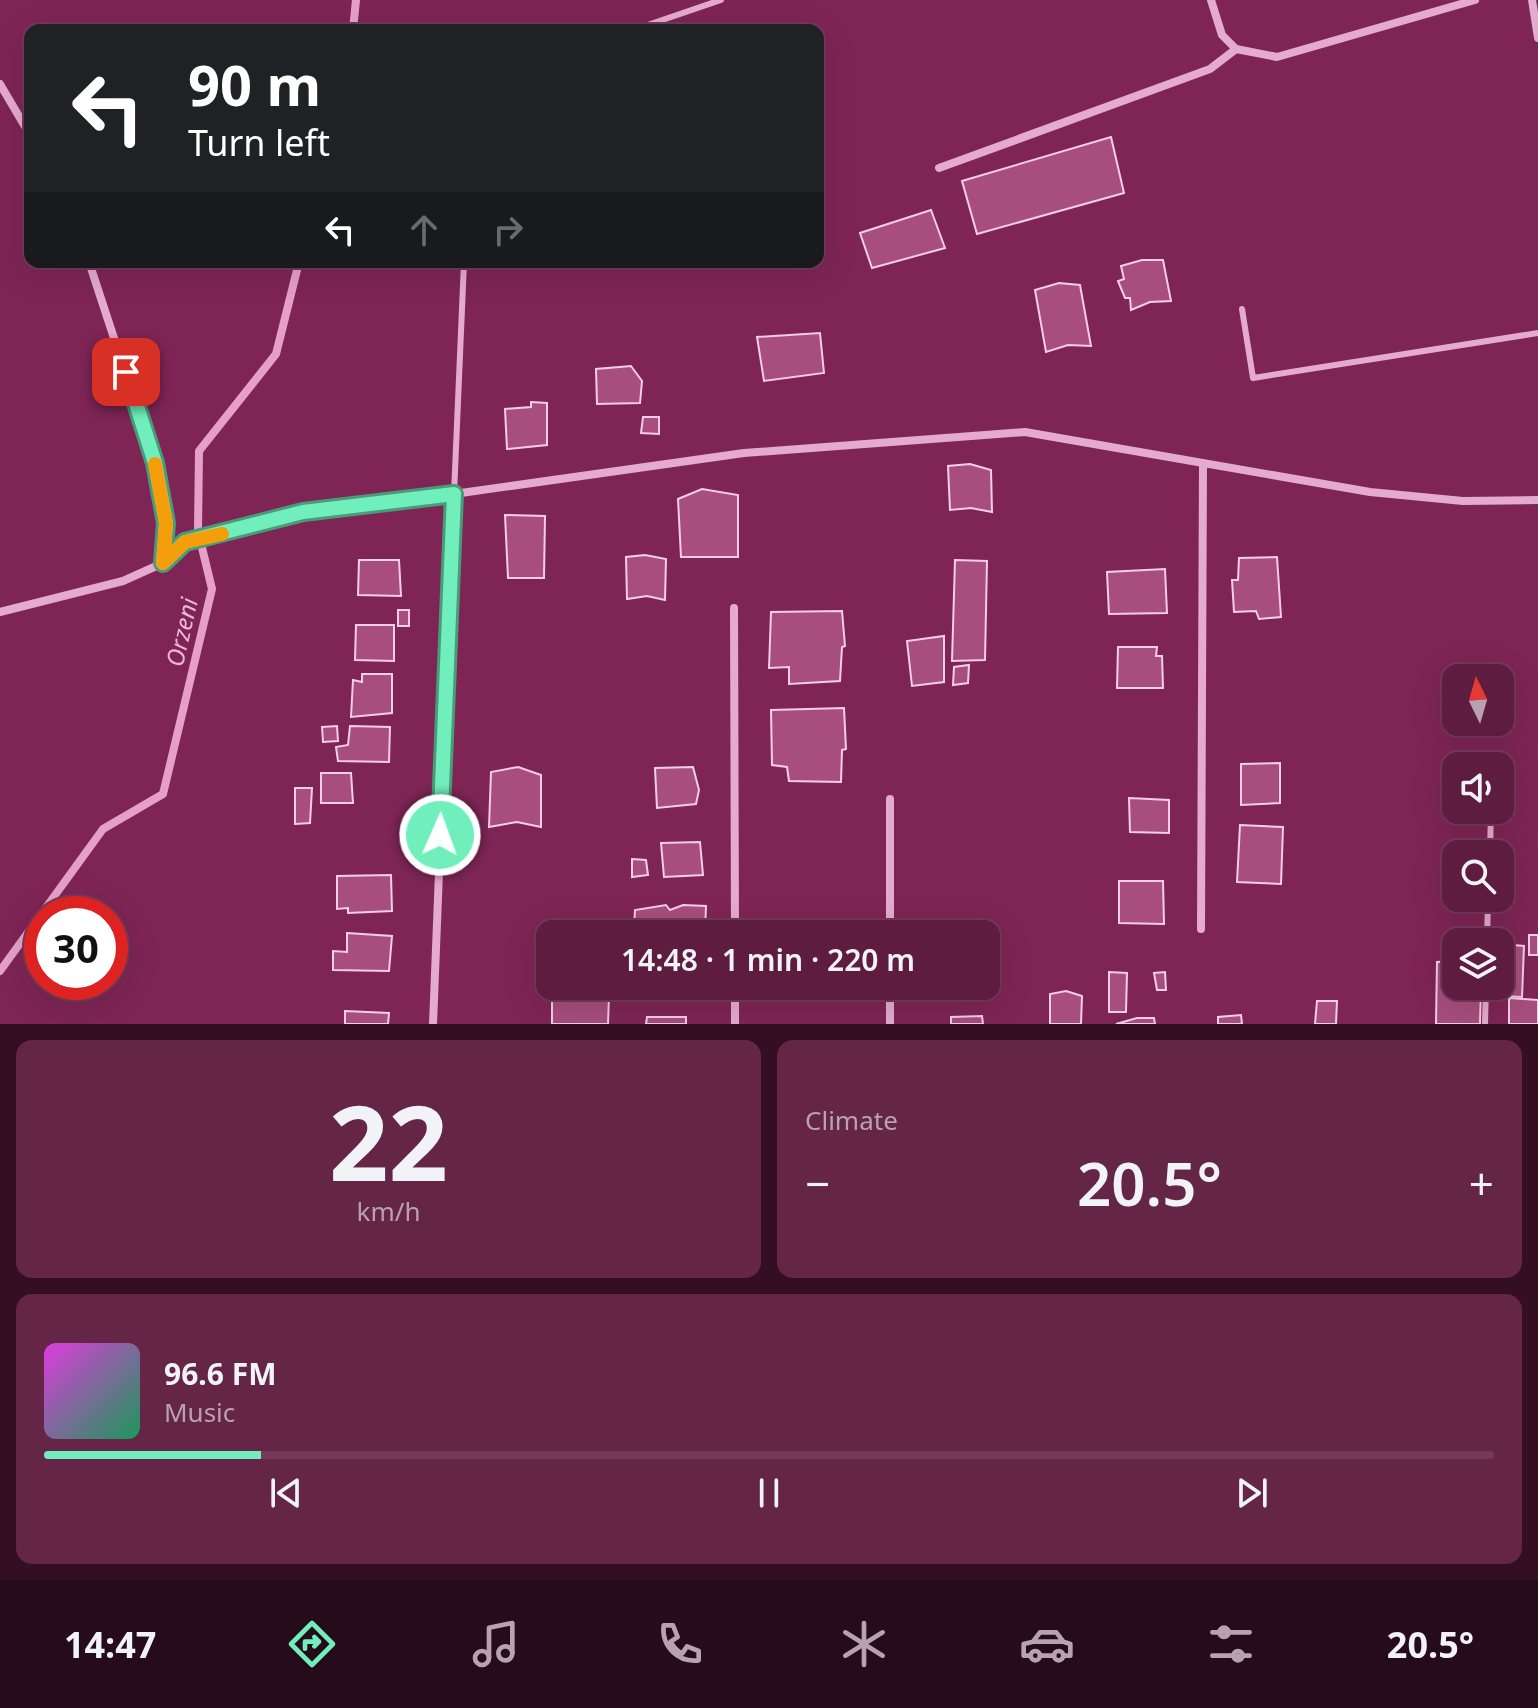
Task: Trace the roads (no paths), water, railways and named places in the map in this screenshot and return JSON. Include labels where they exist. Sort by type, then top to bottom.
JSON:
[{"type":"street","points":[[1211,0],[1222,35],[1236,49],[1277,57],[1475,0]]},
{"type":"street","points":[[1532,0],[1538,38]]},
{"type":"street","points":[[939,168],[1210,69],[1236,49]]},
{"type":"street","points":[[0,84],[24,125]]},
{"type":"street","points":[[0,612],[123,581],[163,563],[166,523],[155,463],[91,268]]},
{"type":"street","points":[[433,1024],[454,494],[744,453],[1025,432],[1114,444],[1203,464],[1370,492],[1463,501],[1538,500]]},
{"type":"street","points":[[1201,929],[1203,464]]},
{"type":"street","points":[[734,608],[735,920]]},
{"type":"street","points":[[890,799],[890,920]]},
{"type":"street","points":[[735,1000],[735,1024]]},
{"type":"street","points":[[890,1000],[890,1024]]},
{"type":"lane","points":[[651,24],[721,0]]},
{"type":"lane","points":[[163,563],[185,542],[303,512],[454,494],[464,268]]},
{"type":"lane","points":[[1242,309],[1253,378],[1538,333]]},
{"type":"lane","points":[[1485,1024],[1486,1000]]},
{"type":"waterway","name":"Orzeni","points":[[354,24],[356,0]]},
{"type":"waterway","name":"Orzeni","points":[[0,971],[103,829],[163,794],[212,589],[198,531],[199,451],[276,354],[298,268]]}]
